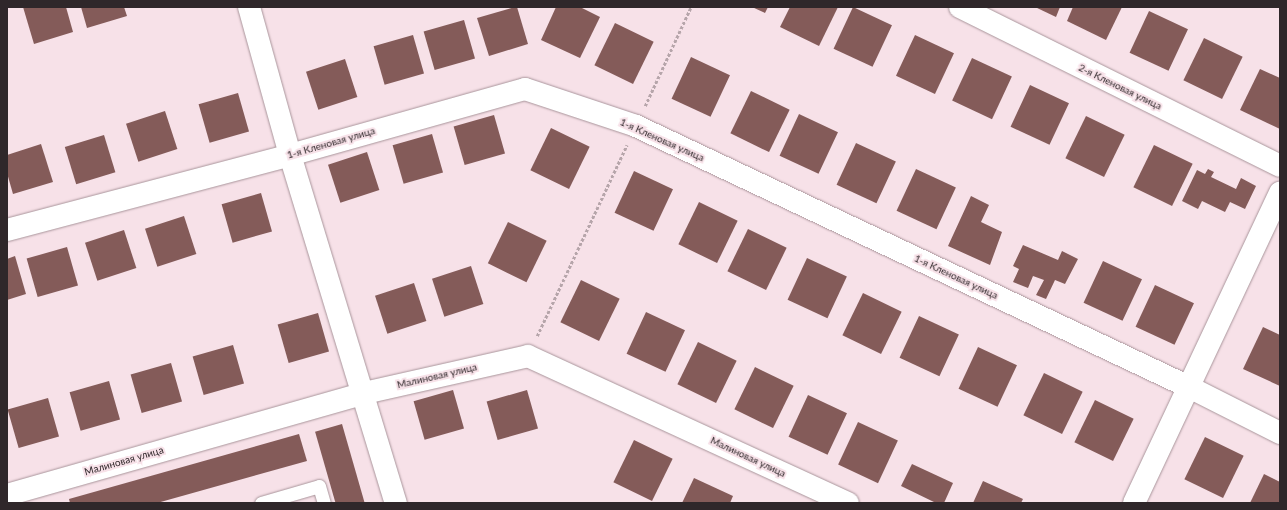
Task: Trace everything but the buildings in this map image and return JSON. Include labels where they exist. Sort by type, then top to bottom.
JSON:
[{"type":"street","points":[[249,7],[290,155],[364,393],[396,503]]},
{"type":"street","name":"2-я Кленовая улица","points":[[960,7],[1280,166]]},
{"type":"street","name":"1-я Кленовая улица","points":[[7,230],[290,155],[525,89],[636,126],[1189,387],[1280,433]]},
{"type":"street","points":[[1134,503],[1280,193]]},
{"type":"street","name":"Малиновая улица","points":[[7,494],[364,393],[528,356],[848,503]]},
{"type":"lane","points":[[261,503],[318,486],[324,503]]},
{"type":"path","points":[[528,356],[691,7]]}]
